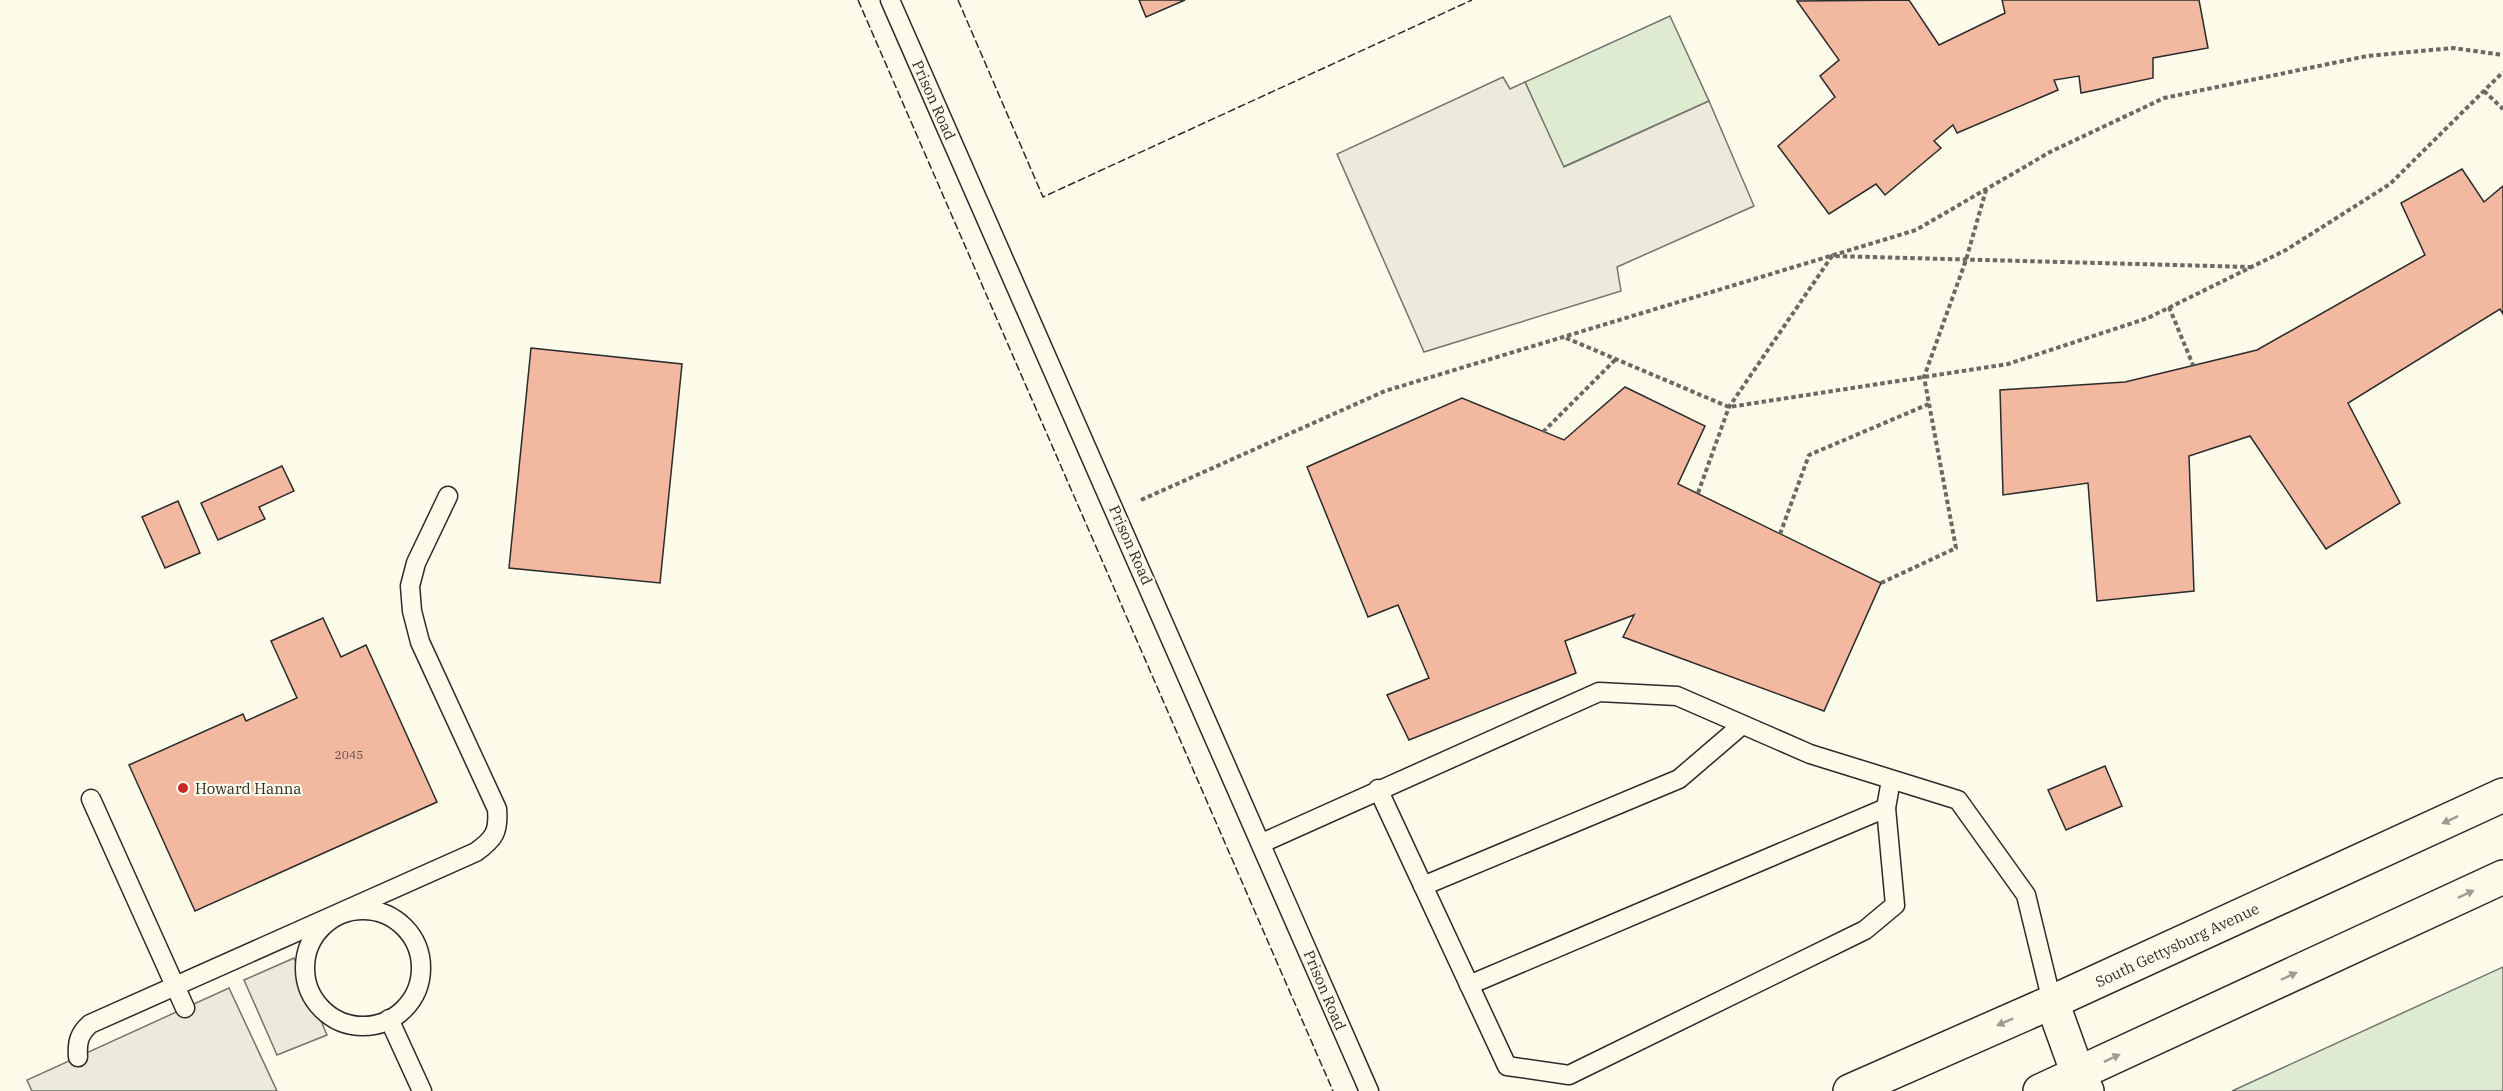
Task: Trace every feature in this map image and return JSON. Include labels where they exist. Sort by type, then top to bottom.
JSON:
[{"type":"main road","name":"South Gettysburg Avenue","points":[[1850,1091],[2052,1002],[2503,795]]},
{"type":"main road","points":[[2040,1091],[2082,1082],[2503,877]]},
{"type":"main road","points":[[2052,1002],[2082,1082]]},
{"type":"lane","name":"Prison Road","points":[[890,0],[1369,1091]]},
{"type":"lane","points":[[78,1057],[77,1045],[81,1033],[90,1024],[476,852],[492,840],[498,823],[497,809],[420,642],[412,611],[410,586],[416,563],[447,496]]},
{"type":"lane","points":[[1262,843],[1378,789],[1599,692],[1677,696],[1810,754],[1958,801],[2026,895],[2052,1002]]},
{"type":"lane","points":[[1424,886],[1678,779],[1742,725]]},
{"type":"lane","points":[[1378,789],[1506,1066],[1569,1075],[1865,930],[1895,905],[1886,808],[1892,780]]},
{"type":"lane","points":[[91,799],[185,1008]]},
{"type":"lane","points":[[1469,985],[1886,808]]},
{"type":"lane","points":[[286,937],[309,992],[321,1009],[337,1021],[357,1026],[377,1025],[395,1017],[410,1002],[419,984],[422,964],[392,890]]},
{"type":"lane","points":[[309,992],[304,972],[305,954],[312,937],[324,923],[339,913],[357,909],[375,910],[393,917],[407,929],[416,945]]},
{"type":"lane","points":[[389,1019],[422,1091]]},
{"type":"path","points":[[1116,511],[1385,391],[1916,230],[2050,152],[2164,98],[2367,56],[2453,48],[2503,55]]},
{"type":"path","points":[[1564,337],[1729,407],[2008,364],[2148,318],[2286,250],[2390,184],[2503,72]]},
{"type":"path","points":[[2484,91],[2503,109]]},
{"type":"path","points":[[1881,583],[1956,548],[1924,377],[1966,260],[1986,189]]},
{"type":"path","points":[[1832,256],[2252,267]]},
{"type":"path","points":[[1698,493],[1729,407],[1832,256]]},
{"type":"path","points":[[2169,307],[2193,365]]},
{"type":"path","points":[[1543,432],[1616,359]]},
{"type":"path","points":[[1780,534],[1809,455],[1929,404]]},
{"type":"green space","points":[[1670,16],[1709,101],[1563,167],[1525,82]]},
{"type":"green space","points":[[2503,967],[2503,1091],[2232,1091]]},
{"type":"shaded area","points":[[1503,77],[1510,89],[1525,82],[1564,167],[1709,101],[1754,206],[1617,267],[1621,291],[1424,352],[1337,154]]},
{"type":"shaded area","points":[[294,958],[327,1035],[277,1055],[244,980]]},
{"type":"shaded area","points":[[229,988],[277,1091],[32,1091],[27,1080]]},
{"type":"building","points":[[1139,0],[1185,0],[1146,17]]},
{"type":"building","points":[[1909,0],[1939,45],[2005,13],[2002,0],[2199,0],[2208,48],[2153,58],[2153,78],[2081,93],[2079,76],[2054,80],[2058,90],[1957,133],[1953,125],[1934,141],[1941,148],[1885,195],[1876,184],[1829,214],[1778,146],[1835,97],[1820,76],[1839,60],[1797,1]]},
{"type":"building","points":[[2462,169],[2484,202],[2503,186],[2503,314],[2500,309],[2348,403],[2400,503],[2326,549],[2250,436],[2189,456],[2194,591],[2097,601],[2088,483],[2003,495],[2000,390],[2125,382],[2257,350],[2425,255],[2401,203]]},
{"type":"building","points":[[531,348],[682,364],[660,583],[509,568]]},
{"type":"building","points":[[1625,387],[1705,426],[1678,484],[1881,583],[1824,711],[1623,637],[1634,615],[1565,641],[1576,673],[1409,740],[1387,695],[1429,678],[1398,605],[1368,617],[1307,467],[1462,398],[1564,440]]},
{"type":"building","points":[[282,466],[294,491],[259,507],[265,519],[218,540],[201,503]]},
{"type":"building","points":[[178,501],[200,553],[165,568],[142,517]]},
{"type":"building","points":[[323,618],[341,657],[366,645],[437,802],[195,911],[129,765],[243,714],[246,721],[297,698],[271,641]]},
{"type":"building","points":[[2105,766],[2122,806],[2066,830],[2048,790]]},
{"type":"fence","points":[[858,0],[1333,1091]]},
{"type":"fence","points":[[958,0],[1043,197],[1472,0]]},
{"type":"place","name":"Howard Hanna","points":[[183,788]]}]
